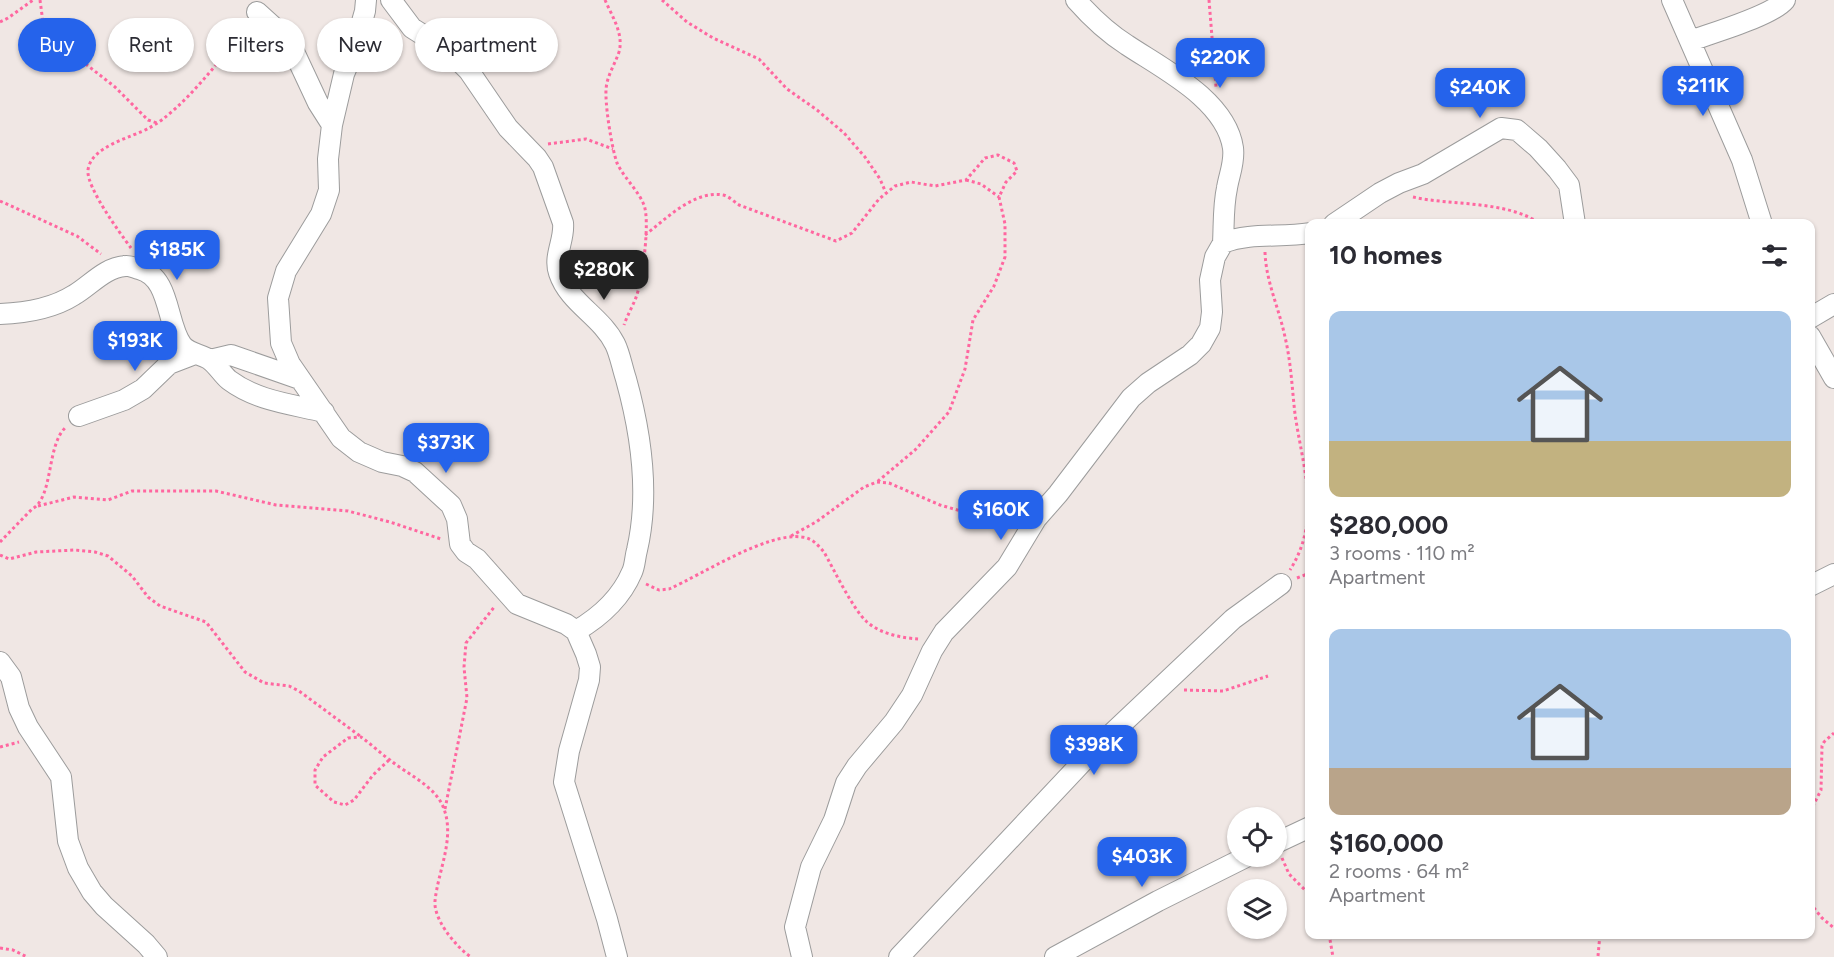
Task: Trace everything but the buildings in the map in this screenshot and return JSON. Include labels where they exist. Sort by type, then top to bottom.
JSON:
[{"type":"street","points":[[366,0],[362,21],[344,74],[332,125],[328,159],[329,190],[321,214],[286,271],[278,298],[281,343],[290,364],[340,438],[359,452],[415,472],[451,506],[457,519],[460,544],[517,604],[566,624],[576,631],[590,667],[589,680],[569,751],[564,782],[608,920],[617,957]]},
{"type":"street","points":[[390,0],[412,28],[450,52],[469,71],[499,117],[543,168],[563,224],[564,231],[557,265],[559,275],[571,294],[606,329],[616,346],[632,404],[641,457],[644,489],[643,514],[632,572],[617,597],[603,613],[576,631]]},
{"type":"street","points":[[802,957],[795,927],[811,867],[834,820],[846,783],[857,766],[906,704],[944,632],[1007,567],[1030,529],[1131,398],[1148,383],[1190,355],[1201,344],[1210,328],[1212,312],[1210,280],[1215,257],[1223,243],[1226,190],[1233,165],[1232,146],[1225,127],[1194,89],[1125,44],[1090,16],[1076,0]]},
{"type":"street","points":[[1672,0],[1742,160],[1760,219]]},
{"type":"street","points":[[1690,41],[1766,13],[1781,5],[1785,0]]},
{"type":"street","points":[[257,12],[289,41],[318,103],[332,125]]},
{"type":"street","points":[[1340,219],[1360,204],[1439,166],[1501,128],[1517,130],[1557,169],[1569,185],[1574,219]]},
{"type":"street","points":[[1223,243],[1240,237],[1264,234],[1285,236],[1305,234]]},
{"type":"street","points":[[0,314],[23,314],[45,309],[74,296],[101,274],[133,267],[145,270],[156,281],[166,300],[182,345],[202,357],[230,380],[263,399],[324,412]]},
{"type":"street","points":[[1815,315],[1834,304]]},
{"type":"street","points":[[1815,345],[1834,378]]},
{"type":"street","points":[[79,416],[124,400],[144,389],[169,364],[202,357],[231,355],[300,379]]},
{"type":"street","points":[[1815,584],[1834,574]]},
{"type":"street","points":[[899,957],[1089,755],[1233,619],[1281,584]]},
{"type":"street","points":[[0,662],[11,677],[19,708],[28,727],[61,777],[68,841],[78,868],[92,892],[104,906],[157,957]]},
{"type":"street","points":[[1287,843],[1305,831]]},
{"type":"street","points":[[1055,957],[1227,866]]},
{"type":"path","points":[[0,22],[33,0]]},
{"type":"path","points":[[40,0],[44,30],[107,80],[148,120],[157,123]]},
{"type":"path","points":[[605,0],[617,24],[620,40],[619,51],[609,72],[606,95],[613,149],[618,163],[644,205],[647,219],[639,291],[616,346]]},
{"type":"path","points":[[662,0],[687,22],[704,33],[759,59],[787,89],[844,133],[865,157],[880,179],[886,193]]},
{"type":"path","points":[[1209,0],[1218,93]]},
{"type":"path","points":[[0,201],[77,236],[98,253],[133,267],[132,250],[90,186],[88,168],[95,154],[157,123],[175,108],[216,65],[257,12]]},
{"type":"path","points":[[525,146],[586,140],[613,149]]},
{"type":"path","points":[[632,572],[646,584],[659,590],[669,589],[748,550],[789,537],[816,522],[864,487],[877,482],[915,450],[949,412],[965,369],[973,320],[994,286],[1005,257],[1005,224],[999,197],[1006,182],[1017,171],[1014,163],[998,155],[985,158],[966,180]]},
{"type":"path","points":[[645,235],[681,208],[704,195],[725,195],[739,206],[836,241],[852,233],[886,193],[895,186],[911,182],[935,186],[966,180],[981,184],[999,197]]},
{"type":"path","points":[[1388,189],[1433,202],[1461,203],[1520,213],[1531,219]]},
{"type":"path","points":[[1264,234],[1266,269],[1285,336],[1305,470]]},
{"type":"path","points":[[38,506],[46,488],[48,470],[63,430],[79,416]]},
{"type":"path","points":[[877,482],[889,483],[940,505],[1006,525],[1030,529]]},
{"type":"path","points":[[0,542],[32,509],[74,497],[108,500],[132,491],[216,491],[276,505],[348,511],[460,544]]},
{"type":"path","points":[[1281,584],[1299,555],[1305,535]]},
{"type":"path","points":[[789,537],[804,537],[816,542],[865,620],[877,629],[905,639],[922,639],[944,632]]},
{"type":"path","points":[[0,555],[9,559],[36,552],[75,550],[108,556],[132,576],[148,597],[160,606],[206,622],[245,672],[264,683],[289,686],[299,691],[421,782],[440,800],[445,811],[448,830],[435,903],[442,926],[456,944],[471,957]]},
{"type":"path","points":[[445,811],[467,698],[464,668],[466,643],[493,610],[503,588]]},
{"type":"path","points":[[1158,689],[1223,691],[1268,676]]},
{"type":"path","points":[[1815,802],[1821,790],[1822,746],[1834,733]]},
{"type":"path","points":[[361,737],[348,738],[340,742],[323,757],[315,770],[315,785],[325,795],[334,802],[345,805],[354,800],[373,775],[389,760]]},
{"type":"path","points":[[1286,867],[1289,874],[1305,890]]},
{"type":"path","points":[[1815,909],[1834,928]]},
{"type":"path","points":[[1330,939],[1333,957]]},
{"type":"path","points":[[1598,956],[1600,939]]},
{"type":"path","points":[[0,948],[13,950],[27,957]]}]
